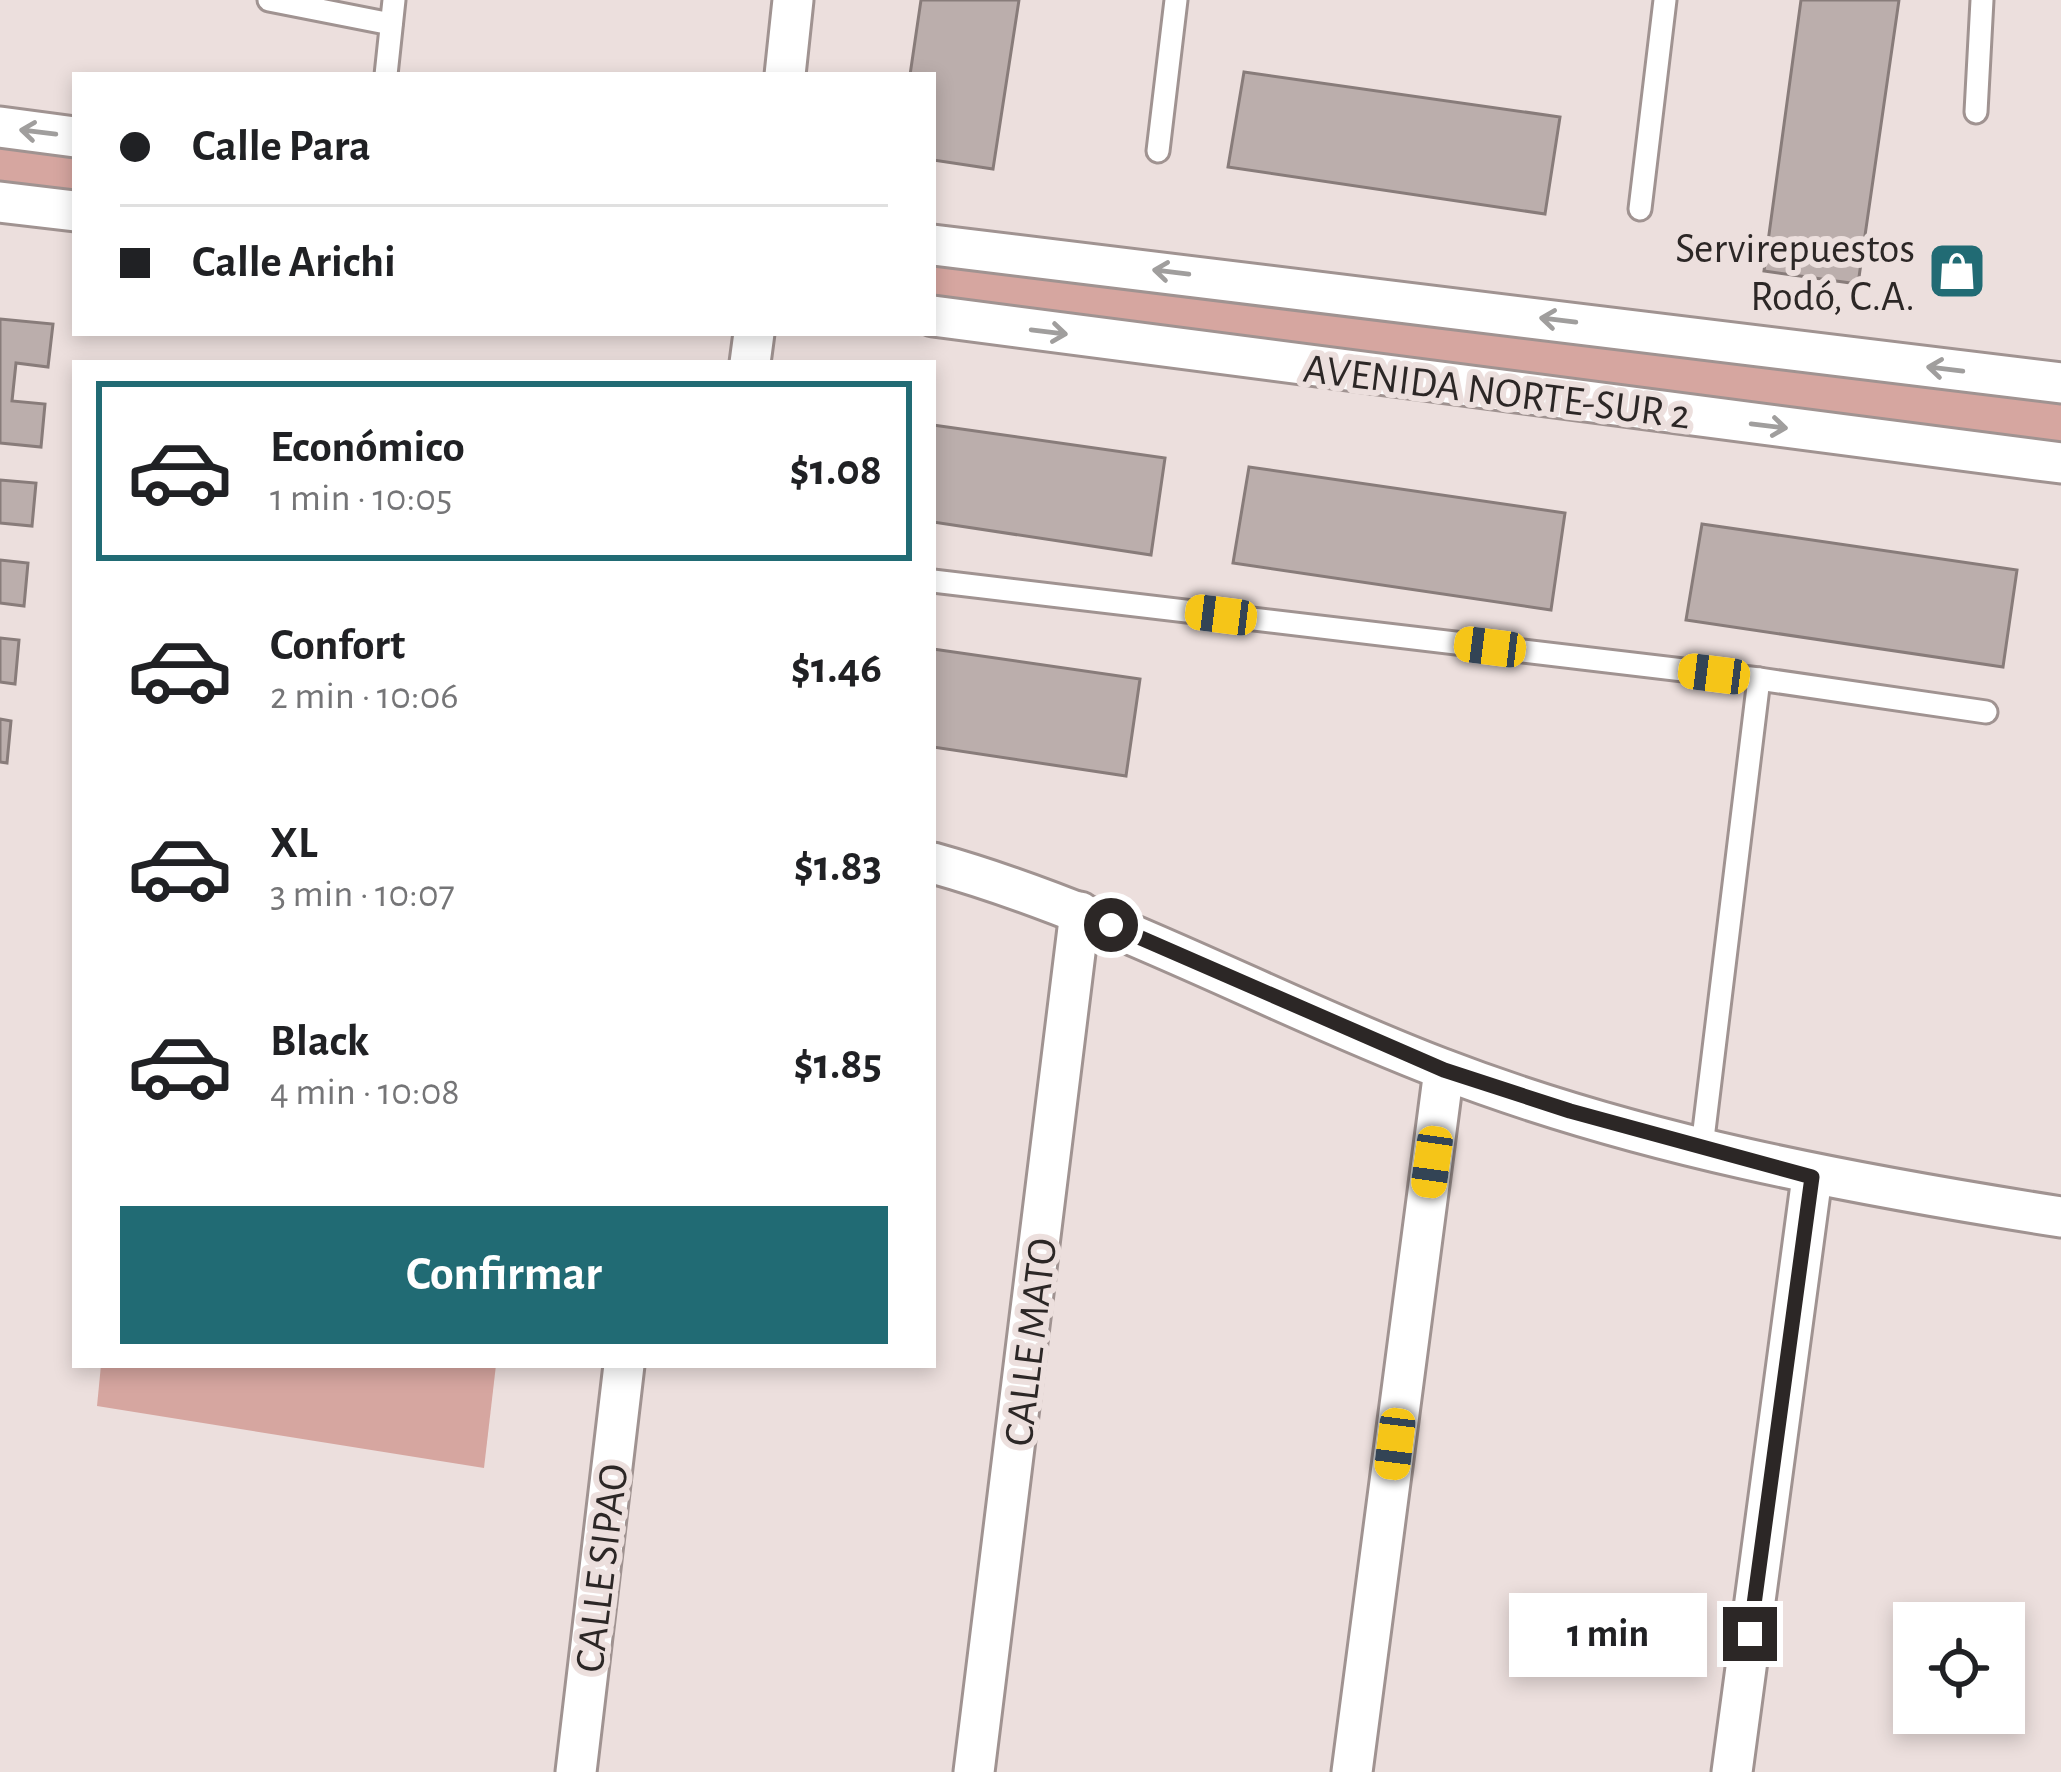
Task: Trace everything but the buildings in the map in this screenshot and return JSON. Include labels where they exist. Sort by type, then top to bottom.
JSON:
[{"type":"street","points":[[784,72],[794,0]]},
{"type":"street","points":[[0,127],[72,136]]},
{"type":"street","points":[[0,202],[72,211]]},
{"type":"street","name":"AVENIDA NORTE-SUR 2","points":[[936,244],[2061,383]]},
{"type":"street","name":"AVENIDA NORTE-SUR 2","points":[[936,316],[2061,463]]},
{"type":"street","points":[[936,864],[1080,912],[1444,1070],[1812,1177],[2061,1217]]},
{"type":"street","name":"CALLE MATO","points":[[974,1772],[1080,912]]},
{"type":"street","points":[[1352,1772],[1444,1070]]},
{"type":"street","points":[[1732,1772],[1812,1177]]},
{"type":"street","name":"CALLE SIPAO","points":[[577,1772],[624,1368]]},
{"type":"lane","points":[[269,0],[391,24]]},
{"type":"lane","points":[[386,72],[394,0]]},
{"type":"lane","points":[[1158,151],[1176,0]]},
{"type":"lane","points":[[1640,209],[1664,0]]},
{"type":"lane","points":[[1976,112],[1982,0]]},
{"type":"lane","points":[[936,581],[1759,679],[1986,712]]},
{"type":"lane","points":[[1702,1148],[1759,679]]},
{"type":"shaded area","points":[[0,127],[72,137],[72,211],[0,202]]},
{"type":"shaded area","points":[[936,245],[2061,383],[2061,463],[936,316]]},
{"type":"shaded area","points":[[101,1368],[496,1368],[484,1468],[97,1406]]},
{"type":"place","name":"Servirepuestos Rodó, C.A.","points":[[1957,271]]},
{"type":"route","points":[[1111,925],[1313,1017],[1444,1070],[1570,1111],[1812,1177],[1750,1634]]}]
